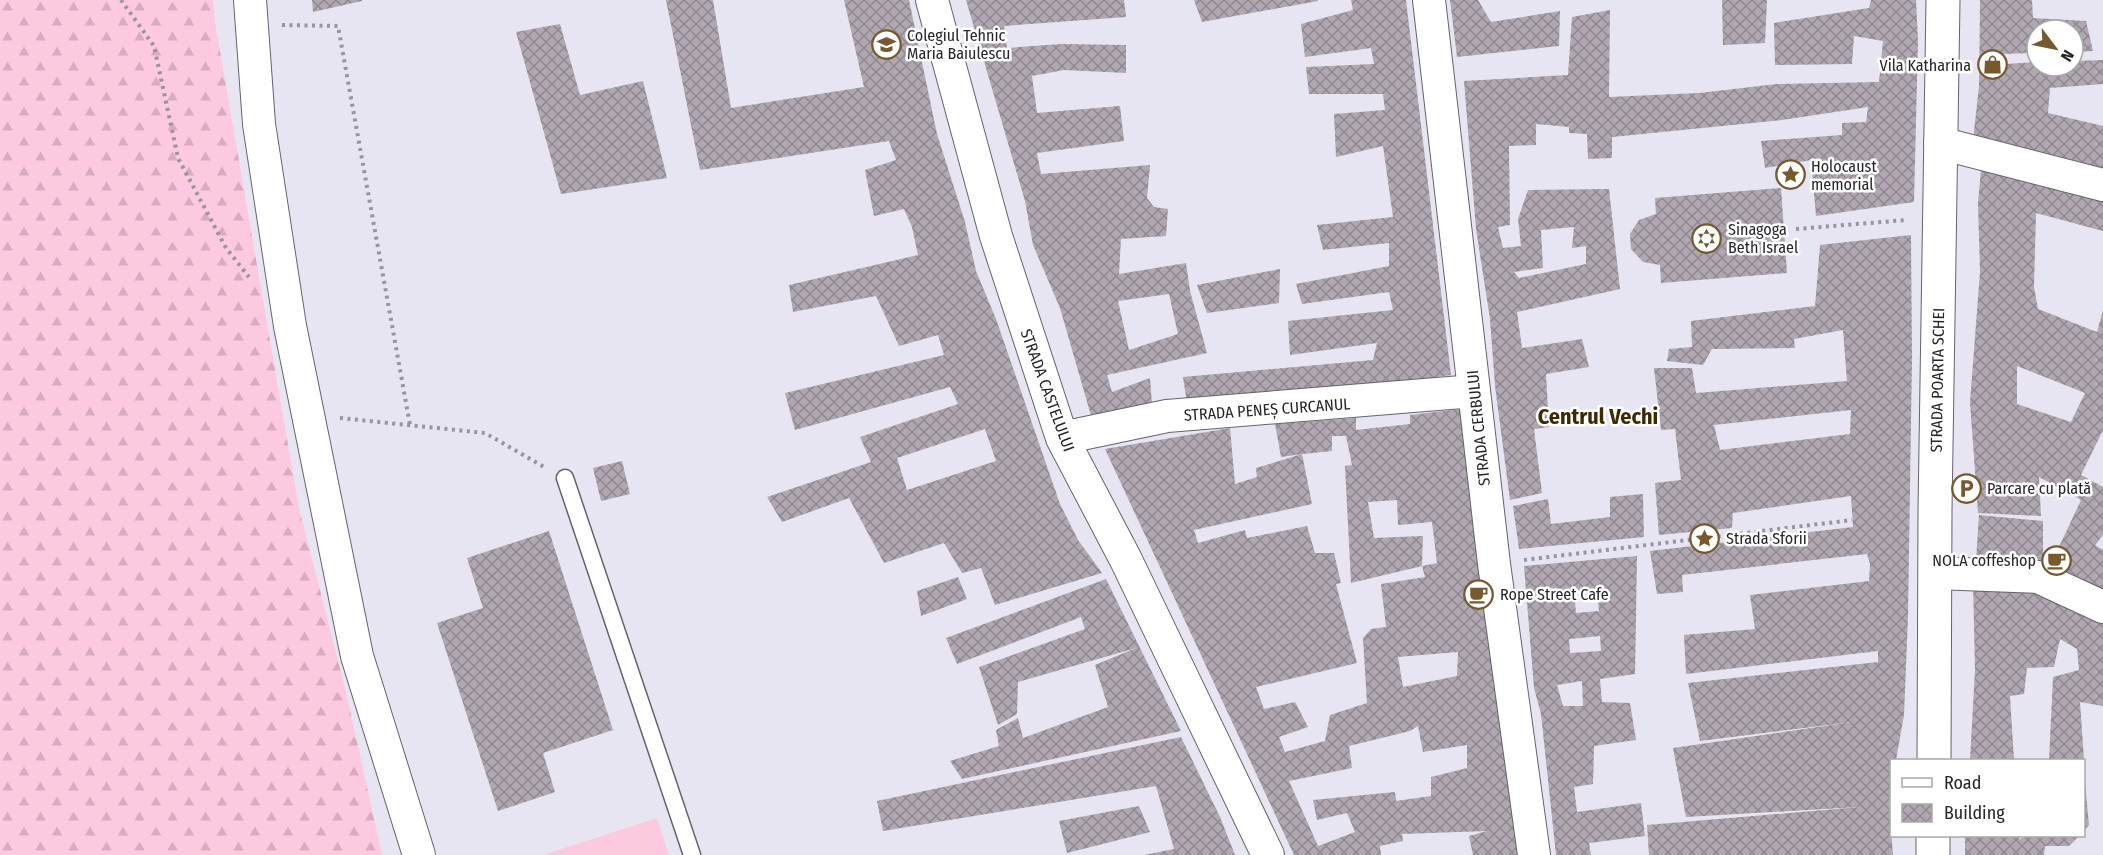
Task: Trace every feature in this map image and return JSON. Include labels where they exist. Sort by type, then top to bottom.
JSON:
[{"type":"street","name":"STRADA CASTELULUI","points":[[932,0],[996,236],[1062,438],[1126,560],[1268,855]]},
{"type":"street","name":"STRADA CERBULUI","points":[[1429,0],[1494,564],[1534,855]]},
{"type":"street","name":"STRADA POARTA SCHEI","points":[[1934,759],[1943,0]]},
{"type":"street","points":[[251,13],[259,124],[290,326],[357,656],[419,855]]},
{"type":"street","points":[[1940,143],[2103,184]]},
{"type":"street","name":"STRADA PENEȘ CURCANUL","points":[[1062,438],[1167,416],[1474,391]]},
{"type":"street","points":[[1935,573],[2038,577],[2103,607]]},
{"type":"street","points":[[1933,837],[1933,855]]},
{"type":"lane","points":[[565,478],[692,855]]},
{"type":"path","points":[[121,0],[154,46],[178,158],[226,248],[253,282]]},
{"type":"path","points":[[251,13],[338,26],[410,424]]},
{"type":"path","points":[[1797,229],[1939,217]]},
{"type":"path","points":[[357,419],[485,433],[565,478]]},
{"type":"path","points":[[1494,564],[1852,520]]},
{"type":"green space","points":[[0,0],[213,0],[299,508],[346,692],[382,855],[0,855]]},
{"type":"green space","points":[[657,818],[669,855],[543,855]]},
{"type":"building","points":[[312,0],[362,0],[362,1],[313,12]]},
{"type":"building","points":[[666,0],[713,0],[731,108],[864,87],[844,0],[909,0],[937,134],[965,222],[976,271],[996,319],[1060,504],[1078,540],[1102,573],[995,605],[981,568],[962,573],[944,543],[884,563],[849,498],[782,522],[767,497],[871,462],[860,437],[958,404],[950,387],[795,430],[785,393],[944,355],[938,335],[899,346],[876,296],[793,312],[789,285],[918,255],[912,227],[904,209],[874,216],[865,170],[896,160],[889,141],[700,170]],"holes":[[[985,429],[996,461],[907,490],[897,458]]]},
{"type":"building","points":[[966,0],[1124,0],[1126,17],[1004,26],[1007,48],[1061,44],[1126,45],[1126,73],[1064,70],[1032,76],[1037,113],[1120,106],[1124,141],[1037,153],[1041,174],[1150,165],[1147,198],[1154,207],[1168,209],[1166,236],[1121,239],[1119,274],[1186,263],[1190,291],[1207,353],[1107,375],[1112,392],[1150,378],[1152,404],[1092,419],[1060,308],[1033,245],[1025,201]],"holes":[[[1169,294],[1178,334],[1129,350],[1118,301]]]},
{"type":"building","points":[[1194,0],[1318,0],[1318,1],[1202,22]]},
{"type":"building","points":[[1351,0],[1406,0],[1451,375],[1305,396],[1187,403],[1183,377],[1373,360],[1377,343],[1290,355],[1288,321],[1393,310],[1389,292],[1302,304],[1296,284],[1389,266],[1389,243],[1323,250],[1317,225],[1393,217],[1383,146],[1336,157],[1334,114],[1385,110],[1383,94],[1309,94],[1306,67],[1374,64],[1371,48],[1305,57],[1301,24],[1353,10]]},
{"type":"building","points":[[1450,0],[1478,0],[1491,22],[1560,11],[1559,46],[1457,57]]},
{"type":"building","points":[[1722,0],[1767,0],[1765,43],[1723,45]]},
{"type":"building","points":[[1871,0],[1916,0],[1918,41],[1914,202],[1816,216],[1811,160],[1765,168],[1761,141],[1842,135],[1842,123],[1866,122],[1868,107],[1782,120],[1612,137],[1612,158],[1588,159],[1587,134],[1569,133],[1569,127],[1536,124],[1536,145],[1509,146],[1510,225],[1498,227],[1503,248],[1521,246],[1518,219],[1528,190],[1609,189],[1620,289],[1517,312],[1522,348],[1582,339],[1589,367],[1546,374],[1549,427],[1534,429],[1542,493],[1510,500],[1495,386],[1490,319],[1476,229],[1464,81],[1568,75],[1572,17],[1610,10],[1609,97],[1699,93],[1777,84],[1879,82],[1883,41],[1854,36],[1852,64],[1775,65],[1774,23],[1869,8]],"holes":[[[1574,227],[1572,248],[1586,246],[1586,264],[1519,278],[1514,272],[1543,268],[1541,230]]]},
{"type":"building","points":[[1980,0],[2032,0],[2033,18],[2025,18],[2025,53],[2001,54],[2005,64],[2025,63],[2025,78],[2085,78],[2085,61],[2103,60],[2103,84],[2050,88],[2048,113],[2103,126],[2103,175],[1973,140],[1979,86]]},
{"type":"building","points":[[2085,21],[2086,21],[2093,51],[2085,51]]},
{"type":"building","points":[[560,24],[580,95],[643,81],[667,178],[561,194],[516,32]]},
{"type":"building","points":[[1981,169],[2103,193],[2103,231],[2036,213],[2034,287],[2038,309],[2097,332],[2103,310],[2103,430],[2081,475],[2103,487],[2103,535],[2095,545],[2103,550],[2103,589],[2051,564],[2081,500],[2039,477],[2041,516],[1978,513],[1970,402],[1980,272],[1978,203]],"holes":[[[2017,366],[2085,393],[2071,422],[2017,404]]]},
{"type":"building","name":"Sinagoga Beth Israel","points":[[1781,188],[1787,273],[1661,283],[1660,265],[1643,262],[1631,249],[1630,234],[1639,220],[1656,214],[1655,198]]},
{"type":"building","points":[[1911,235],[1912,359],[1908,617],[1904,715],[1896,759],[1890,759],[1890,837],[1893,855],[1649,855],[1647,825],[1859,807],[1686,817],[1673,748],[1852,722],[1700,741],[1688,683],[1878,662],[1878,651],[1686,674],[1684,635],[1755,629],[1750,595],[1869,581],[1870,564],[1867,554],[1682,575],[1683,592],[1657,594],[1650,551],[1853,527],[1851,496],[1733,513],[1732,528],[1659,535],[1655,483],[1681,480],[1675,429],[1661,430],[1654,368],[1692,368],[1696,393],[1847,381],[1843,330],[1794,339],[1795,348],[1712,349],[1703,365],[1667,361],[1669,349],[1692,347],[1691,321],[1815,306],[1820,245]],"holes":[[[1851,410],[1850,434],[1720,450],[1714,425]]]},
{"type":"building","points":[[1280,269],[1279,303],[1207,313],[1197,285]]},
{"type":"building","points":[[1461,409],[1522,855],[1473,855],[1469,836],[1487,831],[1402,834],[1403,841],[1380,846],[1381,855],[1294,855],[1105,449],[1230,428],[1235,484],[1257,477],[1256,468],[1301,454],[1281,457],[1275,424],[1356,418],[1356,430],[1410,424],[1410,415]],"holes":[[[1332,436],[1346,436],[1352,465],[1345,466],[1351,583],[1422,566],[1425,577],[1381,584],[1386,627],[1371,629],[1363,638],[1367,703],[1330,715],[1325,741],[1285,752],[1279,737],[1308,727],[1295,702],[1264,709],[1256,687],[1357,663],[1336,584],[1341,583],[1334,553],[1315,553],[1307,526],[1247,538],[1245,530],[1198,543],[1194,530],[1312,504],[1302,454],[1332,451]],[[1397,500],[1398,525],[1432,522],[1437,563],[1422,566],[1423,536],[1374,538],[1368,502]],[[1458,652],[1457,676],[1403,687],[1398,657]],[[1418,726],[1423,752],[1467,745],[1467,768],[1431,777],[1431,796],[1396,801],[1395,792],[1313,800],[1317,820],[1347,813],[1355,832],[1318,846],[1289,781],[1352,768],[1349,746],[1410,731]]]},
{"type":"building","points":[[622,461],[630,494],[601,501],[593,468]]},
{"type":"building","points":[[1643,494],[1644,537],[1519,549],[1513,506],[1548,499],[1551,524],[1610,517],[1610,497]]},
{"type":"building","points":[[1979,515],[2043,521],[2043,566],[1976,560]]},
{"type":"building","points":[[549,531],[613,730],[543,753],[555,792],[498,811],[437,623],[483,608],[467,558]]},
{"type":"building","points":[[1637,556],[1635,674],[1600,679],[1602,702],[1630,703],[1636,740],[1594,746],[1593,784],[1574,787],[1577,812],[1641,803],[1645,836],[1589,843],[1591,855],[1556,855],[1541,714],[1534,688],[1524,566]],"holes":[[[1597,589],[1599,611],[1576,613],[1574,591]],[[1600,636],[1601,651],[1570,653],[1569,639]],[[1582,681],[1583,706],[1563,706],[1557,685]]]},
{"type":"building","points":[[958,577],[967,599],[921,616],[917,591]]},
{"type":"building","points":[[1106,579],[1181,731],[962,779],[950,761],[999,746],[996,730],[1018,718],[1023,738],[1108,707],[1095,665],[1136,648],[1018,682],[1017,714],[998,725],[979,667],[1085,629],[1081,617],[957,664],[946,638]]},
{"type":"building","points":[[1973,583],[2054,594],[2103,622],[2103,706],[2080,702],[2084,759],[2049,759],[2053,677],[2079,670],[2077,649],[2060,639],[2054,667],[2027,668],[2024,694],[2010,696],[2014,759],[1970,759],[1975,670]]},
{"type":"building","points":[[1181,737],[1220,817],[1235,855],[1144,855],[1174,849],[1156,786],[883,831],[877,801]]},
{"type":"building","points":[[2085,783],[2089,825],[2085,830]]},
{"type":"building","points":[[1139,806],[1150,832],[1067,853],[1059,821]]},
{"type":"building","points":[[1965,837],[2019,837],[2019,839],[2078,837],[2069,846],[2045,846],[2044,855],[1965,855]]},
{"type":"place","name":"Colegiul Tehnic Maria Baiulescu","points":[[886,44]]},
{"type":"place","name":"Vila Katharina","points":[[1992,65]]},
{"type":"place","name":"Holocaust memorial","points":[[1790,175]]},
{"type":"place","name":"Sinagoga Beth Israel","points":[[1707,238]]},
{"type":"place","name":"Parcare cu plată","points":[[1966,488]]},
{"type":"place","name":"Strada Sforii","points":[[1705,538]]},
{"type":"place","name":"NOLA coffeshop","points":[[2057,560]]},
{"type":"place","name":"Rope Street Cafe","points":[[1479,594]]},
{"type":"district","name":"Centrul Vechi","points":[[1598,416]]}]
